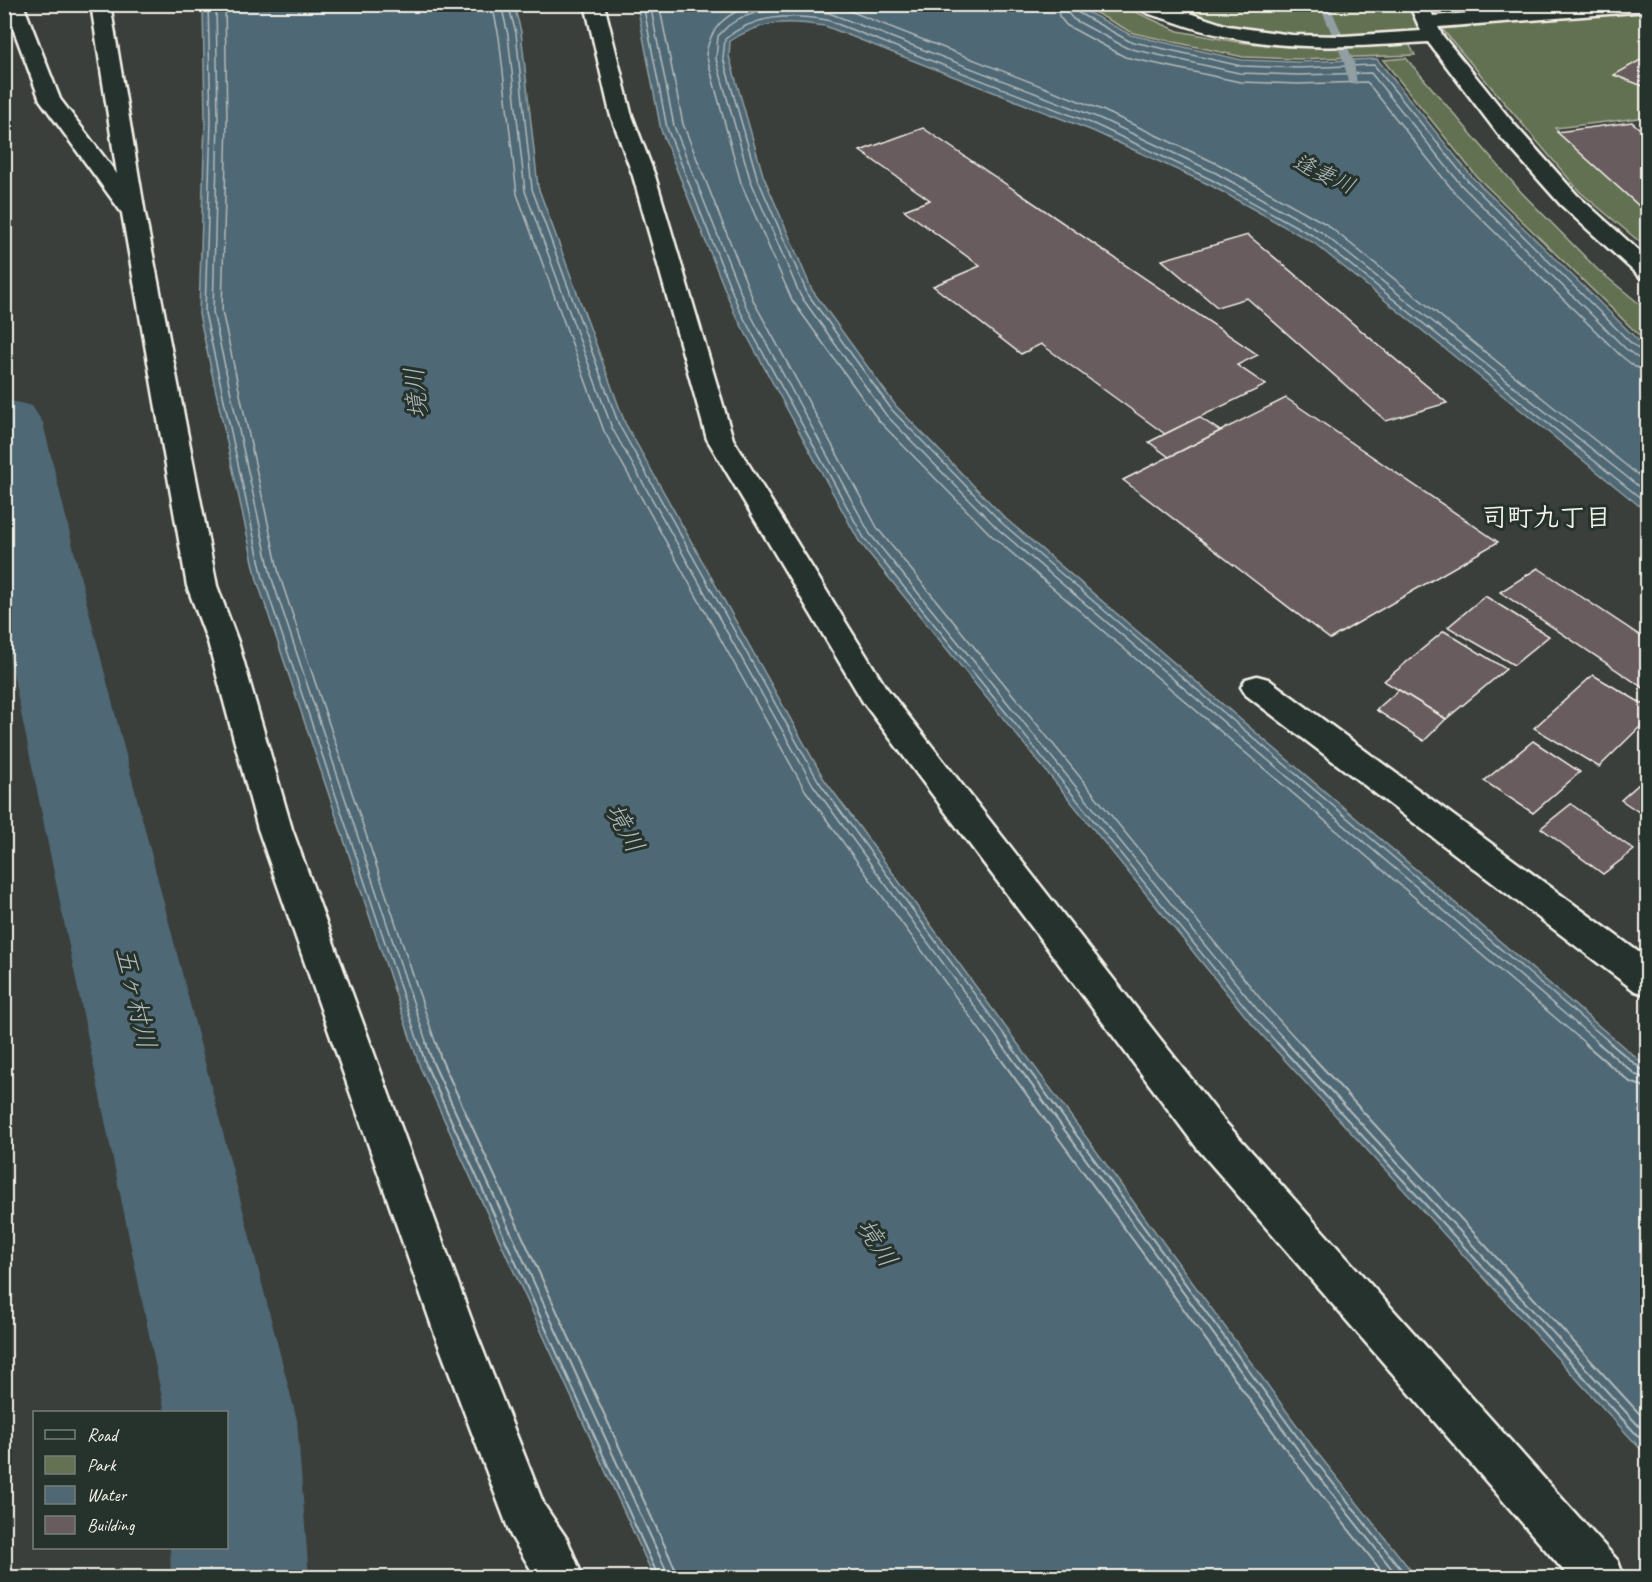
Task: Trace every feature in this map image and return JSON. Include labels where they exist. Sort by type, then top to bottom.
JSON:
[{"type":"street","points":[[13,4],[50,100],[134,214]]},
{"type":"street","points":[[100,4],[134,214],[202,586],[223,642],[275,829],[464,1357],[526,1520],[551,1555],[560,1578]]},
{"type":"street","points":[[594,4],[612,83],[634,155],[644,176],[720,439],[874,694],[1211,1135],[1600,1578]]},
{"type":"street","points":[[1144,4],[1221,31],[1260,38],[1313,42],[1426,21],[1588,7],[1647,5]]},
{"type":"street","points":[[1426,21],[1506,129],[1569,200],[1647,272]]},
{"type":"street","points":[[1257,687],[1647,980]]},
{"type":"green space","points":[[1081,5],[1120,5],[1178,31],[1237,42],[1287,47],[1408,42],[1415,55],[1297,59],[1243,57],[1133,33]]},
{"type":"green space","points":[[1145,5],[1418,5],[1433,36],[1287,40],[1221,31]]},
{"type":"green space","points":[[1647,10],[1647,117],[1555,128],[1647,213],[1647,248],[1580,192],[1442,29]]},
{"type":"green space","points":[[1406,58],[1521,192],[1597,269],[1647,310],[1647,343],[1477,177],[1383,60]]},
{"type":"water","name":"境川","points":[[203,5],[514,5],[521,32],[538,187],[625,423],[824,779],[1315,1450],[1416,1577],[654,1577],[420,1067],[257,580],[199,314],[205,120]]},
{"type":"water","name":"逢妻川","points":[[637,5],[1074,5],[1131,35],[1242,60],[1298,62],[1377,59],[1472,177],[1647,349],[1647,512],[1314,243],[1210,185],[1093,131],[825,26],[776,23],[753,29],[730,41],[729,56],[763,175],[812,290],[896,406],[1006,519],[1647,1067],[1647,1456],[1251,1023],[859,541],[734,312],[661,130]]},
{"type":"building","points":[[1642,59],[1648,61],[1648,88],[1614,75]]},
{"type":"building","points":[[1632,122],[1648,136],[1648,214],[1557,132]]},
{"type":"building","points":[[923,128],[1258,355],[1237,365],[1266,385],[1165,434],[1041,344],[1021,354],[933,286],[980,266],[904,210],[930,200],[860,151]]},
{"type":"building","points":[[1248,235],[1447,403],[1386,421],[1247,298],[1217,307],[1162,260]]},
{"type":"building","points":[[1286,398],[1498,542],[1330,639],[1123,480]]},
{"type":"building","points":[[1199,417],[1220,431],[1169,457],[1149,442]]},
{"type":"building","points":[[1538,568],[1648,641],[1648,691],[1500,592]]},
{"type":"building","points":[[1485,596],[1549,636],[1514,665],[1448,627]]},
{"type":"building","points":[[1444,631],[1506,669],[1446,719],[1384,681]]},
{"type":"building","points":[[1593,675],[1648,707],[1648,719],[1599,767],[1534,728]]},
{"type":"building","points":[[1399,690],[1446,719],[1424,741],[1376,710]]},
{"type":"building","points":[[1533,741],[1580,772],[1533,813],[1484,781]]},
{"type":"building","points":[[1648,776],[1648,818],[1621,800]]},
{"type":"building","points":[[1571,804],[1634,850],[1603,874],[1541,828]]},
{"type":"waterway","points":[[1324,4],[1349,62],[1353,82]]},
{"type":"waterway","name":"五ヶ村川","points":[[4,423],[44,608],[232,1420],[240,1578]]},
{"type":"district","name":"司町九丁目","points":[[1546,517]]}]
